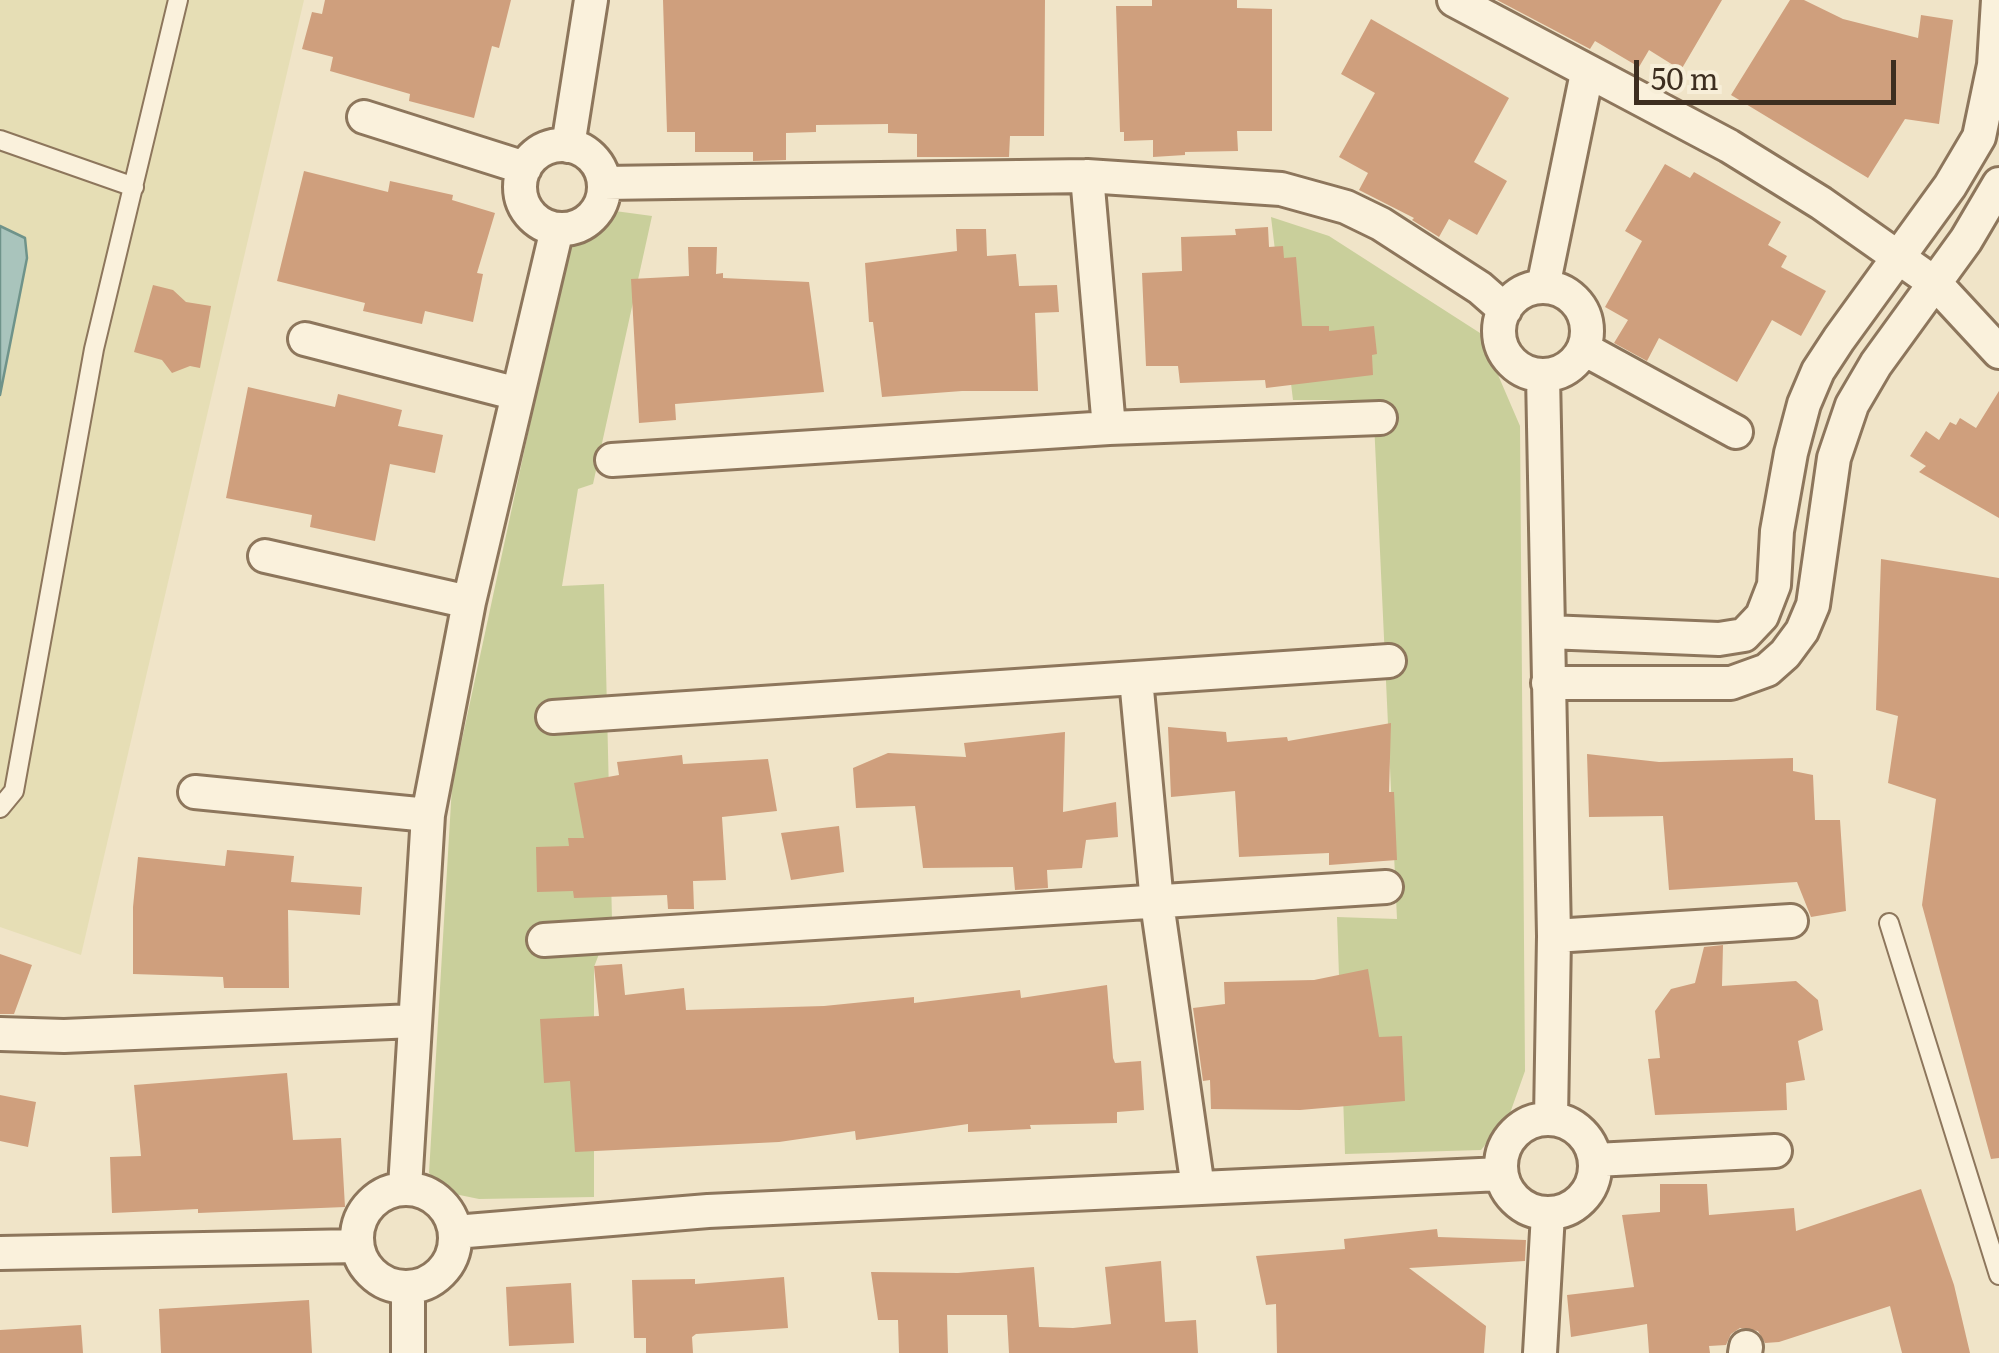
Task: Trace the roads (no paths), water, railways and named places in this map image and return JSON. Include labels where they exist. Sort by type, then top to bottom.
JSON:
[{"type":"street","points":[[568,146],[591,0]]},
{"type":"street","points":[[1454,0],[1729,146],[1821,203],[1936,284],[1999,352]]},
{"type":"street","points":[[1548,632],[1688,640],[1744,635],[1762,616],[1774,585],[1778,531],[1804,404],[1829,354],[1950,186],[1978,137],[1994,66],[1998,0]]},
{"type":"street","points":[[1543,287],[1587,73]]},
{"type":"street","points":[[364,117],[525,168]]},
{"type":"street","points":[[568,146],[586,152],[598,166],[604,182],[603,198],[586,223],[556,229],[541,224],[529,214],[521,199],[520,183],[525,168],[543,150],[568,146]]},
{"type":"street","points":[[604,182],[1087,176],[1281,189],[1311,196],[1381,224],[1480,288],[1505,310]]},
{"type":"street","points":[[1087,176],[1109,428]]},
{"type":"street","points":[[1548,683],[1731,683],[1766,670],[1802,631],[1813,606],[1834,458],[1852,404],[1876,364],[1936,284],[1999,184]]},
{"type":"street","points":[[405,1187],[428,815],[468,602],[556,229]]},
{"type":"street","points":[[1528,290],[1560,290],[1575,300],[1584,315],[1588,332],[1584,349],[1574,363],[1560,372],[1528,372],[1505,353],[1500,339],[1505,310],[1514,298],[1528,290]]},
{"type":"street","points":[[305,339],[518,394]]},
{"type":"street","points":[[1584,349],[1736,432]]},
{"type":"street","points":[[1543,375],[1554,936],[1551,1119]]},
{"type":"street","points":[[612,460],[1109,428],[1380,418]]},
{"type":"street","points":[[265,556],[468,602]]},
{"type":"street","points":[[1744,635],[1766,670]]},
{"type":"street","points":[[552,717],[1389,660]]},
{"type":"street","points":[[1136,679],[1157,903],[1198,1188]]},
{"type":"street","points":[[196,792],[428,815]]},
{"type":"street","points":[[544,940],[1386,887]]},
{"type":"street","points":[[1554,936],[1792,921]]},
{"type":"street","points":[[0,1034],[64,1036],[414,1020]]},
{"type":"street","points":[[1551,1119],[1572,1125],[1588,1140],[1595,1160],[1595,1176],[1578,1204],[1548,1214],[1526,1208],[1510,1194],[1501,1174],[1502,1153],[1513,1134],[1530,1122],[1551,1119]]},
{"type":"street","points":[[1595,1160],[1774,1151]]},
{"type":"street","points":[[456,1232],[708,1211],[1501,1174]]},
{"type":"street","points":[[405,1187],[434,1198],[449,1212],[456,1232],[454,1253],[444,1271],[428,1283],[408,1288],[388,1284],[370,1272],[356,1234],[362,1214],[376,1198],[405,1187]]},
{"type":"street","points":[[1540,1353],[1548,1214]]},
{"type":"street","points":[[0,1253],[358,1246]]},
{"type":"street","points":[[408,1288],[408,1353]]},
{"type":"lane","points":[[0,808],[14,791],[94,349],[178,0]]},
{"type":"lane","points":[[0,140],[134,187]]},
{"type":"lane","points":[[1888,923],[1999,1275]]},
{"type":"water","points":[[0,226],[25,238],[27,258],[0,395]]}]
